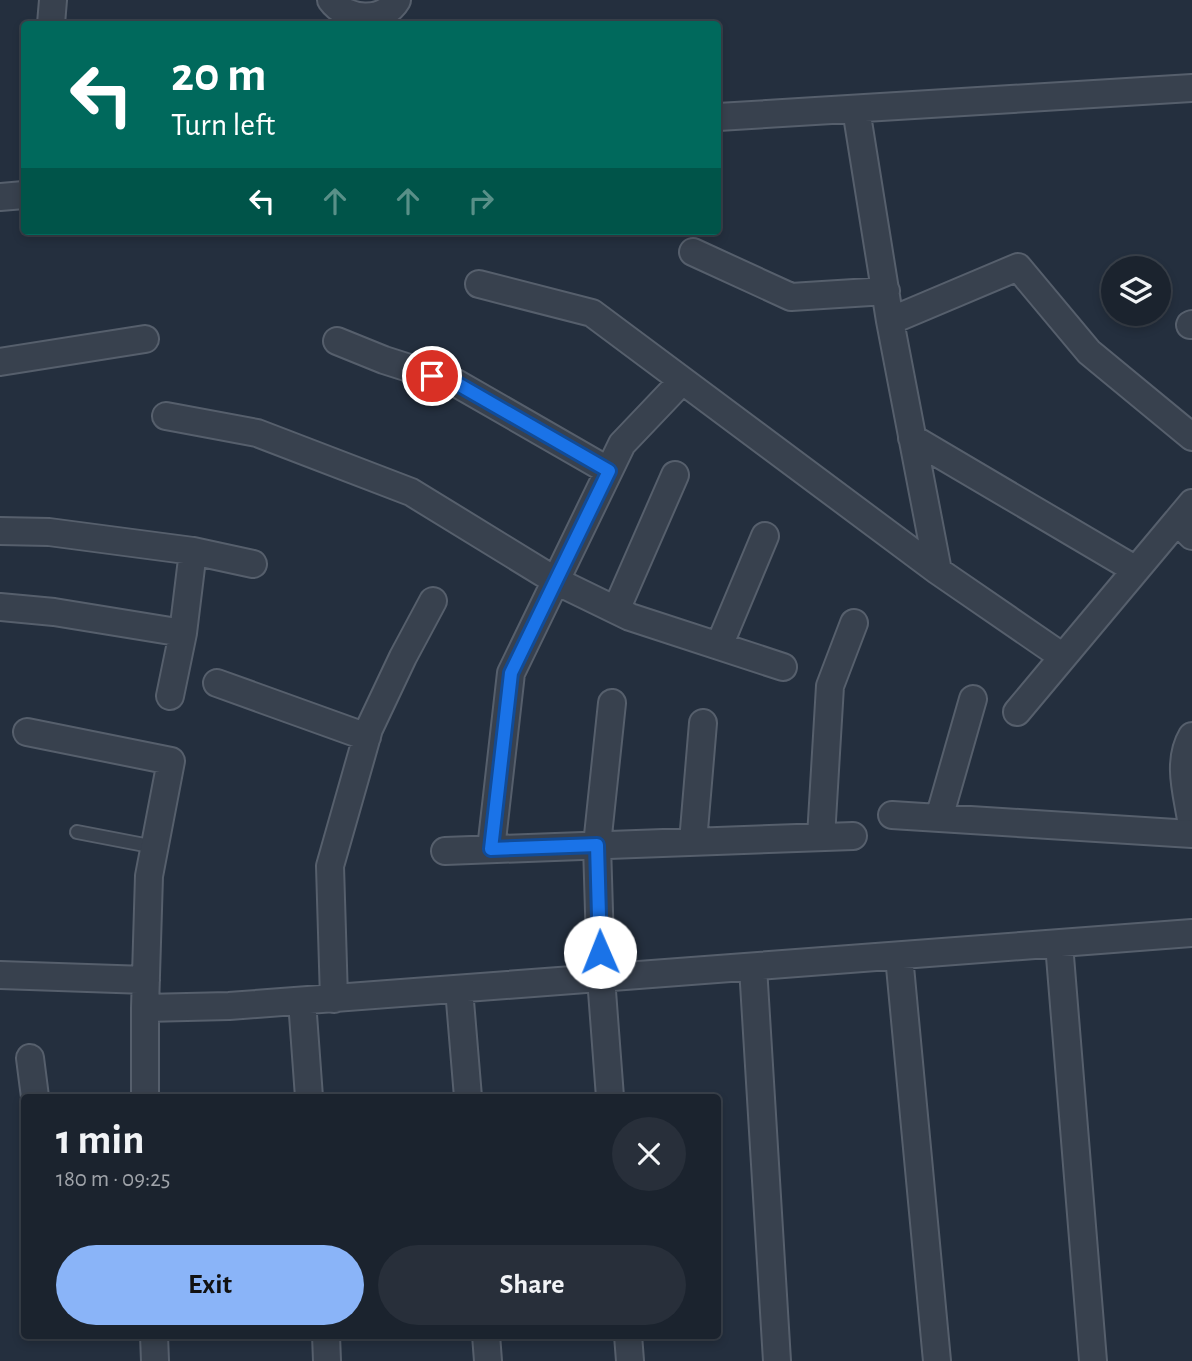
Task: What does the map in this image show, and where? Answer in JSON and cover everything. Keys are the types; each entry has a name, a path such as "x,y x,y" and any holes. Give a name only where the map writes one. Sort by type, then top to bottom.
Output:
{"street":[{"path":"51,21 53,0"},
{"path":"331,0 348,14 363,17 392,8 397,0"},
{"path":"721,117 1192,88"},
{"path":"856,109 890,321 937,570"},
{"path":"0,197 21,195"},
{"path":"692,252 790,297 886,291"},
{"path":"890,321 1018,268 1089,352 1192,437"},
{"path":"479,284 593,313 937,570 1063,657"},
{"path":"0,362 145,339"},
{"path":"337,341 384,360 456,383 609,471"},
{"path":"491,849 511,673 622,444 682,380"},
{"path":"166,416 257,433 411,492 556,581 630,617 783,667"},
{"path":"912,438 1136,570"},
{"path":"616,610 675,475"},
{"path":"1017,712 1136,570 1187,520"},
{"path":"0,531 49,532 193,551 253,564"},
{"path":"719,646 765,536"},
{"path":"170,696 183,633 193,551"},
{"path":"334,999 330,866 367,737 403,657 433,601"},
{"path":"0,607 54,612 183,633"},
{"path":"821,837 830,685 854,623"},
{"path":"217,683 367,737"},
{"path":"939,818 973,699"},
{"path":"610,1094 601,978 597,845 612,703"},
{"path":"693,842 703,723"},
{"path":"27,732 171,761 149,876 145,1094"},
{"path":"1192,736 1185,748 1183,765 1192,826"},
{"path":"892,815 1192,834"},
{"path":"445,851 853,836"},
{"path":"145,1009 334,999 1192,933"},
{"path":"1059,944 1093,1361"},
{"path":"899,956 937,1361"},
{"path":"753,967 777,1361"},
{"path":"0,975 146,981"},
{"path":"459,989 468,1094"},
{"path":"302,1001 309,1094"},
{"path":"30,1058 35,1094"},
{"path":"153,1339 155,1361"},
{"path":"326,1339 327,1361"},
{"path":"486,1339 488,1361"},
{"path":"628,1339 629,1361"}],"lane":[{"path":"78,832 155,847"}],"route":[{"path":"432,376 456,383 609,471 511,673 491,849 597,845 600,952"}]}
